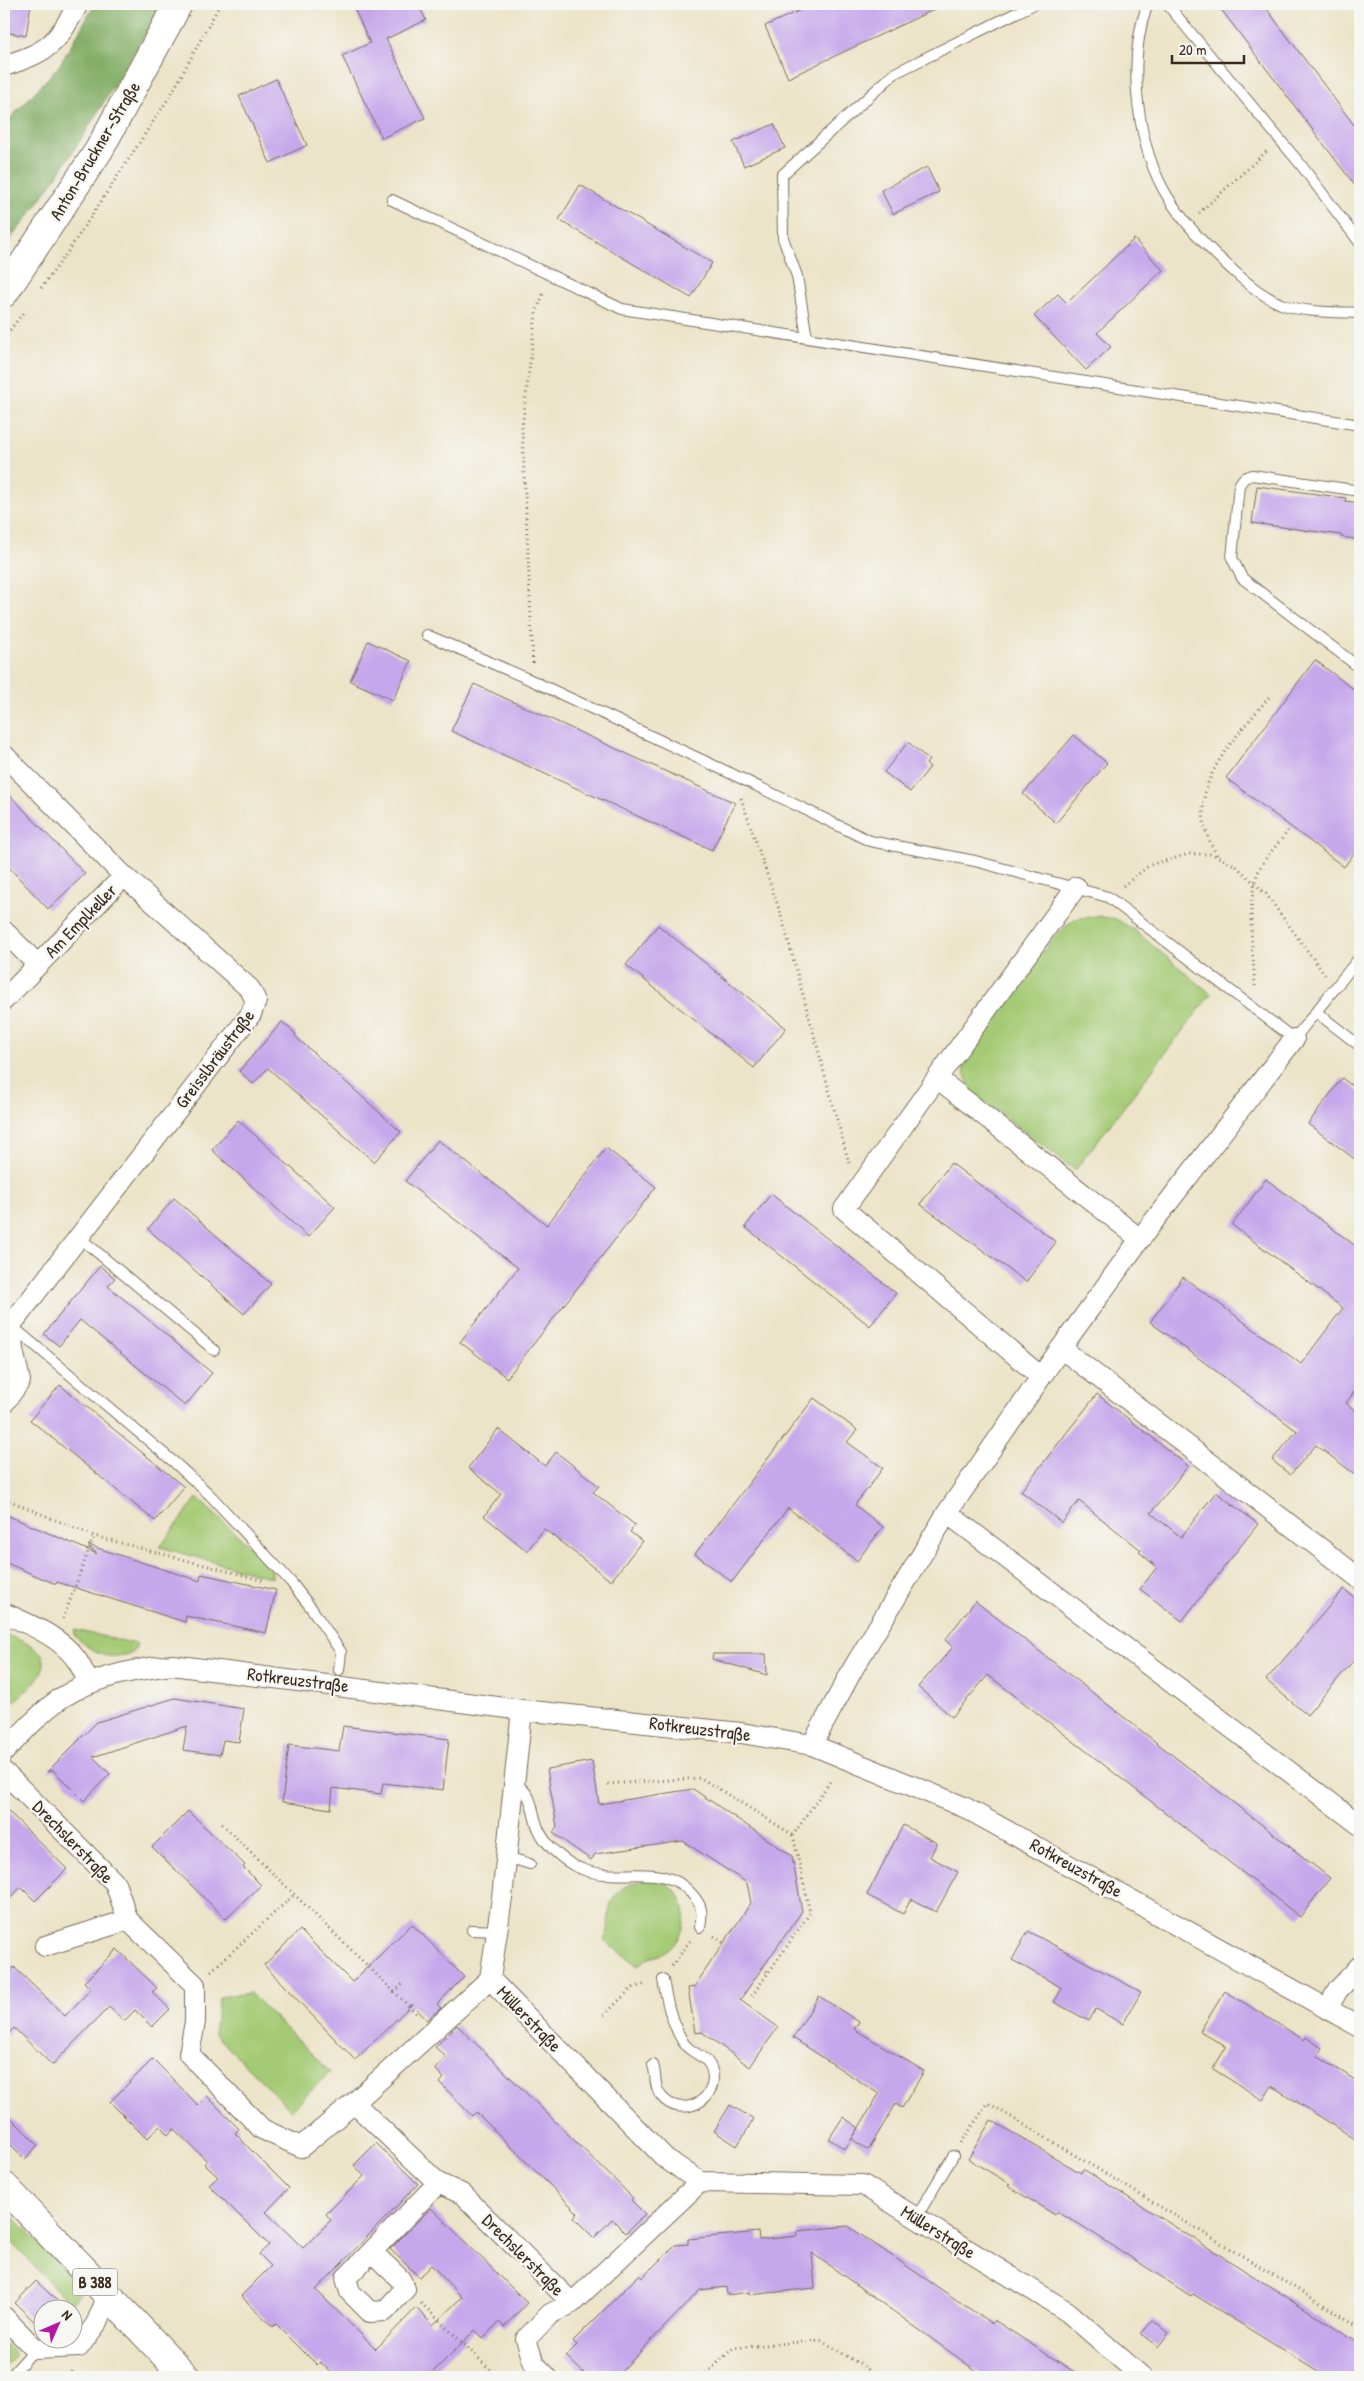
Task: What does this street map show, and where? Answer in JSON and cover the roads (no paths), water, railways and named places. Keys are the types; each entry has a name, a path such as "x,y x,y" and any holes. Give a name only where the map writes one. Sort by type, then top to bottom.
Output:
{"main road":[{"name":"Anton-Bruckner-Straße","path":"4,293 99,150 178,4"},
{"name":"B 388","path":"4,2186 186,2377"}],"street":[{"path":"4,66 32,57 48,48 64,30 78,4"},
{"name":"Greisslbräustraße","path":"4,755 124,876 250,989 255,996 255,1005 246,1021 8,1330"},
{"name":"Am Emplkeller","path":"4,1000 124,876"},
{"path":"1041,1377 844,1209 1076,887"},
{"name":"Am Emplkeller","path":"4,931 38,965"},
{"path":"812,1745 854,1667 947,1513 1061,1348 1140,1239 1294,1039"},
{"path":"937,1078 1140,1239"},
{"path":"4,1403 20,1381 8,1330"},
{"path":"1061,1348 1360,1579"},
{"path":"947,1513 1360,1825"},
{"path":"4,1613 45,1631 55,1638 76,1659 89,1683"},
{"name":"Rotkreuzstraße","path":"4,1752 49,1707 89,1683 142,1669 172,1665 522,1710 741,1733 812,1745 964,1807 1328,2007 1360,2027"},
{"name":"Müllerstraße","path":"522,1710 507,1857 490,1979 665,2158 700,2182 863,2185 1068,2312 1142,2377"},
{"name":"Drechslerstraße","path":"4,1772 115,1883 128,1920 195,1985 195,2022 188,2054 262,2129 301,2147 354,2103 438,2183 462,2194 572,2303 550,2314 526,2339 534,2364 547,2377"},
{"path":"45,1946 128,1920"},
{"path":"1328,2007 1338,1990 1360,1966"},
{"path":"354,2103 490,1979"},
{"path":"572,2303 700,2182"},
{"path":"372,2252 400,2279 405,2289 384,2311 370,2312 350,2292 346,2278 438,2183"},
{"path":"4,2317 35,2349 79,2347 96,2324 108,2296"}],"lane":[{"path":"807,338 796,276 783,238 782,175 894,74 1034,4"},
{"path":"1148,4 1138,35 1136,82 1143,136 1149,160 1159,184 1187,224 1208,248 1241,278 1281,304 1360,313"},
{"path":"1167,4 1280,139 1360,243"},
{"path":"392,200 622,309 1360,425"},
{"path":"1360,491 1252,475 1244,478 1239,485 1232,558 1242,578 1360,668"},
{"path":"427,635 533,681 870,841 975,861 1108,897 1294,1039 1360,957"},
{"path":"1316,1012 1360,1046"},
{"path":"79,1237 214,1350"},
{"path":"8,1330 210,1495 290,1581 334,1640 341,1652 339,1670"},
{"path":"514,1782 529,1794 538,1830 565,1860 583,1870 604,1874 658,1874 674,1878 699,1902 703,1911 700,1927"},
{"path":"507,1857 530,1864"},
{"path":"472,1930 498,1931"},
{"path":"653,2065 658,2093 663,2099 676,2106 691,2106 698,2103 704,2099 712,2086 712,2070 709,2064 684,2044 672,2021 663,1980"},
{"path":"916,2218 953,2156"},
{"path":"10,2377 35,2349"}]}
